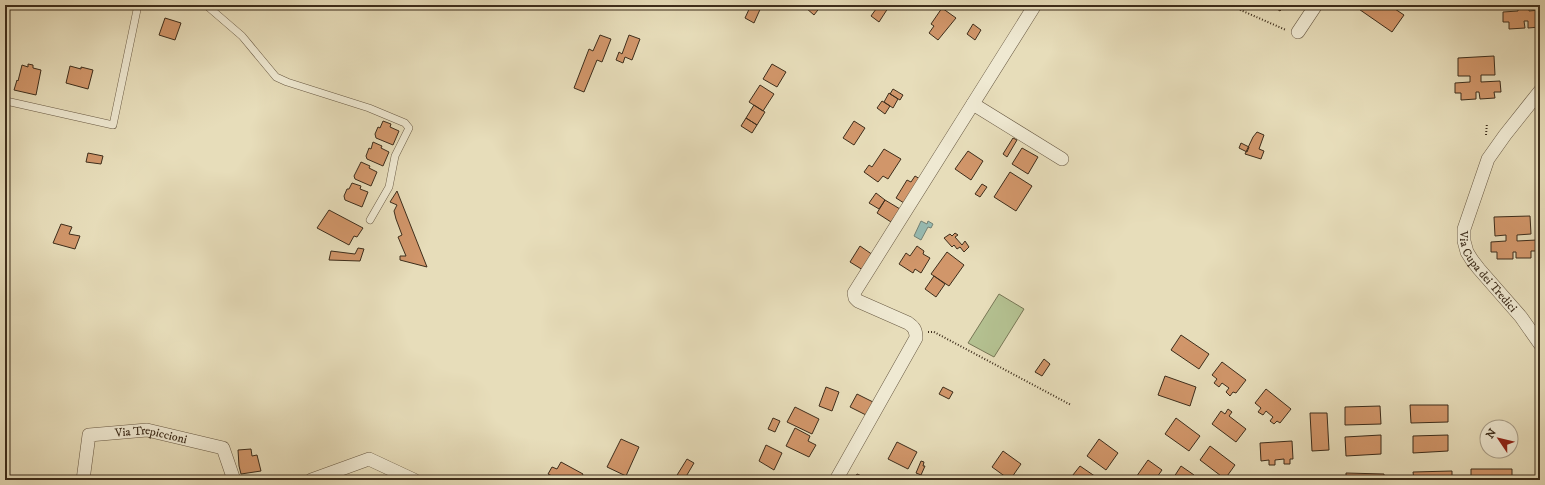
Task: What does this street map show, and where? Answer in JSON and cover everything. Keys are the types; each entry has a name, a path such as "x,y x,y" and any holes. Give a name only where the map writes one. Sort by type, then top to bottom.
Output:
{"street":[{"path":"836,480 916,338 916,332 913,326 908,322 858,301 855,298 854,293 1035,5"},
{"path":"1298,32 1316,5"},
{"name":"Via Cupa dei Tredici","path":"1540,91 1488,159 1464,229 1464,241 1467,252 1479,269 1520,317 1540,344"},
{"path":"973,104 1062,159"},
{"name":"Via Trepiccioni","path":"83,480 89,435 147,430 223,448 234,480"},
{"path":"311,480 368,459 414,480"}],"lane":[{"path":"6,101 113,125 138,5"},
{"path":"206,5 242,36 276,77 287,82 369,108 406,123 409,128 395,156 389,187 370,220"}],"path":[{"path":"1228,5 1296,34 1298,32"},
{"path":"1486,135 1487,123"},
{"path":"916,332 934,332 1071,405"}],"green space":[{"path":"999,294 1024,309 994,357 968,343"}],"water":[{"path":"921,221 927,224 928,221 933,224 931,228 928,227 921,240 914,236"}],"building":[{"path":"751,5 762,5 754,23 745,18"},
{"path":"808,5 821,6 814,15 806,8"},
{"path":"879,5 890,5 879,22 871,16"},
{"path":"1271,5 1285,5 1280,11"},
{"path":"1353,5 1389,5 1404,15 1392,32"},
{"path":"1518,5 1529,5 1529,11 1540,10 1540,27 1528,28 1528,21 1524,21 1525,28 1509,29 1509,22 1503,22 1503,12 1518,11"},
{"path":"942,8 956,18 938,40 929,33 934,26 931,24"},
{"path":"165,18 181,23 175,40 159,35"},
{"path":"973,24 981,30 975,40 967,34"},
{"path":"600,35 611,39 602,62 597,60 584,92 574,88 589,49 593,51"},
{"path":"629,35 640,39 632,60 625,57 623,63 616,60 619,52 622,54"},
{"path":"1494,56 1495,75 1481,75 1481,82 1500,81 1501,92 1494,92 1495,98 1480,99 1479,92 1476,92 1476,99 1461,100 1461,93 1455,93 1455,83 1470,82 1470,76 1458,76 1458,58"},
{"path":"28,64 33,65 33,68 41,70 36,95 14,90 22,65 28,67"},
{"path":"772,64 786,72 777,87 763,79"},
{"path":"70,66 93,70 88,89 66,83"},
{"path":"760,85 774,94 763,111 749,102"},
{"path":"893,89 903,95 900,100 890,94"},
{"path":"889,93 898,99 893,108 884,102"},
{"path":"882,101 890,106 885,114 877,108"},
{"path":"754,105 765,112 757,125 746,118"},
{"path":"746,118 757,125 752,133 741,126"},
{"path":"383,121 391,124 390,127 399,131 393,145 376,138 375,134"},
{"path":"854,121 865,128 854,145 843,138"},
{"path":"1257,132 1264,135 1259,149 1264,151 1261,159 1245,154"},
{"path":"1013,138 1017,140 1007,157 1003,154"},
{"path":"373,142 382,146 381,148 389,152 383,166 367,159 366,156 369,148 371,149"},
{"path":"1241,143 1249,147 1247,152 1239,148"},
{"path":"1022,148 1038,157 1028,174 1012,164"},
{"path":"884,149 901,159 888,179 883,176 878,182 864,172 869,165 872,167"},
{"path":"968,151 983,161 971,180 955,169"},
{"path":"88,153 103,156 101,164 86,162"},
{"path":"361,162 370,166 369,168 377,172 371,186 355,179 354,176"},
{"path":"1010,172 1032,186 1016,211 994,197"},
{"path":"915,176 920,179 904,203 896,198 907,180 911,182"},
{"path":"352,183 361,186 360,189 368,192 362,207 345,200 344,196"},
{"path":"982,184 987,187 980,197 975,194"},
{"path":"397,191 427,267 400,260 400,256 406,256 398,237 402,235 394,211 397,205 390,202"},
{"path":"876,193 885,200 879,209 869,203"},
{"path":"885,200 900,209 891,222 877,213"},
{"path":"329,210 363,228 357,237 354,236 349,245 317,228"},
{"path":"1530,216 1531,234 1517,235 1517,241 1537,240 1537,251 1531,251 1531,258 1516,258 1516,252 1513,252 1513,259 1497,259 1497,252 1491,252 1491,242 1506,241 1506,235 1495,236 1494,217"},
{"path":"61,224 72,227 69,234 80,236 75,249 53,243"},
{"path":"955,233 958,235 955,237 962,245 965,241 969,247 964,252 960,247 957,249 954,245 952,247 944,238 950,234 952,236"},
{"path":"860,246 873,255 863,270 850,262"},
{"path":"917,246 924,251 923,254 930,258 921,273 915,269 913,273 899,264 906,253 910,256"},
{"path":"358,248 364,249 360,261 329,260 331,251 355,254"},
{"path":"947,252 964,265 949,286 931,274"},
{"path":"934,276 945,284 936,297 925,289"},
{"path":"1181,335 1209,354 1199,369 1171,350"},
{"path":"1044,359 1050,364 1042,376 1035,372"},
{"path":"1222,362 1246,380 1236,393 1233,392 1230,396 1226,392 1229,388 1222,383 1219,387 1214,383 1217,379 1212,375"},
{"path":"1165,376 1196,387 1190,406 1158,395"},
{"path":"826,387 839,392 832,411 819,406"},
{"path":"943,387 953,392 949,399 939,394"},
{"path":"1266,389 1291,409 1280,423 1277,421 1274,424 1270,421 1273,417 1266,411 1263,415 1258,412 1261,408 1255,403"},
{"path":"857,394 873,402 866,415 850,407"},
{"path":"1410,405 1448,405 1448,422 1411,423"},
{"path":"1380,406 1381,424 1345,425 1345,407"},
{"path":"795,407 819,419 812,434 787,422"},
{"path":"1228,409 1232,412 1229,416 1246,429 1236,442 1212,424 1221,411 1225,414"},
{"path":"1310,413 1327,413 1329,450 1312,451"},
{"path":"773,418 780,421 775,432 768,429"},
{"path":"1176,418 1200,436 1189,451 1165,434"},
{"path":"795,428 810,436 808,441 816,445 809,457 786,446"},
{"path":"1381,435 1381,454 1346,456 1345,437"},
{"path":"1448,435 1448,451 1413,453 1413,436"},
{"path":"621,439 639,447 626,476 607,467"},
{"path":"1099,439 1118,453 1106,470 1087,456"},
{"path":"1292,441 1293,459 1290,459 1290,464 1284,464 1284,459 1275,460 1275,465 1269,465 1269,460 1261,461 1260,443"},
{"path":"897,442 917,452 908,469 888,459"},
{"path":"766,445 782,453 774,470 759,461"},
{"path":"1210,446 1235,465 1225,479 1200,460"},
{"path":"251,449 252,456 257,455 261,471 241,474 238,450"},
{"path":"1003,451 1021,464 1010,480 992,467"},
{"path":"687,459 694,463 684,480 674,480"},
{"path":"1148,460 1162,470 1155,480 1134,480"},
{"path":"921,461 924,462 923,466 925,466 921,475 916,473"},
{"path":"561,462 583,474 580,480 560,480 548,474 552,467 557,469"},
{"path":"1080,466 1099,479 1069,480"},
{"path":"1181,466 1194,475 1191,480 1172,480"},
{"path":"1471,469 1512,469 1512,480 1471,480"},
{"path":"1452,471 1452,480 1414,480 1413,472"},
{"path":"1346,473 1384,474 1384,480 1346,480"},
{"path":"857,474 871,480 853,480"}]}
